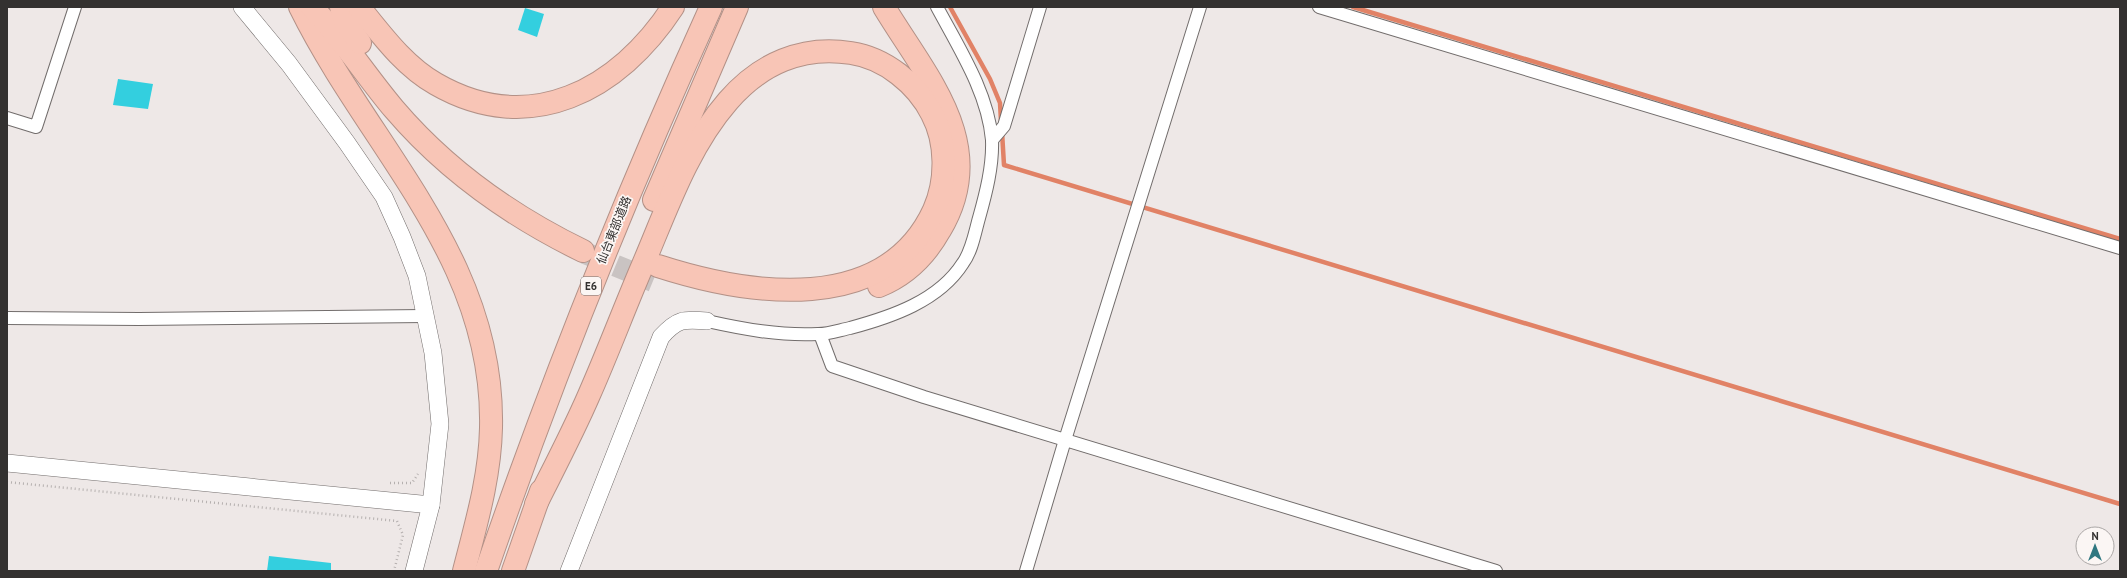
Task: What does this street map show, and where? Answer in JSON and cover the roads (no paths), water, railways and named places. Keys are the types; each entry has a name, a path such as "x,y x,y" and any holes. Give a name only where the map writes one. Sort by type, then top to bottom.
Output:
{"highway":[{"path":"288,7 314,36"},
{"path":"300,7 330,64 396,164 441,238 456,266 478,324 490,394 491,429 483,496 464,571"},
{"path":"312,7 344,15 366,52 407,103 468,161 501,187 585,245"},
{"path":"322,7 344,15 396,51 435,84 458,95 482,102 506,106 531,106 554,102 580,94 602,82 639,51 673,7"},
{"name":"仙台東部道路","path":"486,571 553,385 616,223 667,102 711,7"},
{"name":"E6","path":"513,571 536,504 641,232 738,7"},
{"path":"536,504 589,396 678,183 714,121 727,102 761,71 782,60 818,51 836,51 856,54 880,63 900,75 918,93 933,114 941,138 943,179 938,201 928,221 914,242 897,258 878,271 854,281 828,288 770,290 655,274 692,292 742,301 766,304 820,303 849,298 887,283 906,271 922,257 947,219 955,198 958,176 955,136 950,118 940,96 884,7"}],"street":[{"path":"7,118 36,127 75,7"},
{"path":"242,7 289,64 384,197 417,276 433,353 439,416 438,457 431,505 414,571"},
{"path":"937,7 966,61 998,134"},
{"path":"569,571 661,337 672,325 682,320 707,321 772,333 820,334 872,322 905,311 933,293 964,263 983,203 998,134 1040,7"},
{"path":"1026,571 1065,440 1200,7"},
{"path":"1318,7 2120,248"},
{"path":"7,318 138,319 425,316"},
{"path":"820,334 832,366 924,397 1496,571"},
{"path":"7,463 431,505"}],"waterway":[{"path":"950,7 990,79 1000,103 1001,121"},
{"path":"1353,7 2120,239"},
{"path":"1002,132 1004,165 2120,504"}],"tunnel":[{"path":"585,253 653,281"}]}
